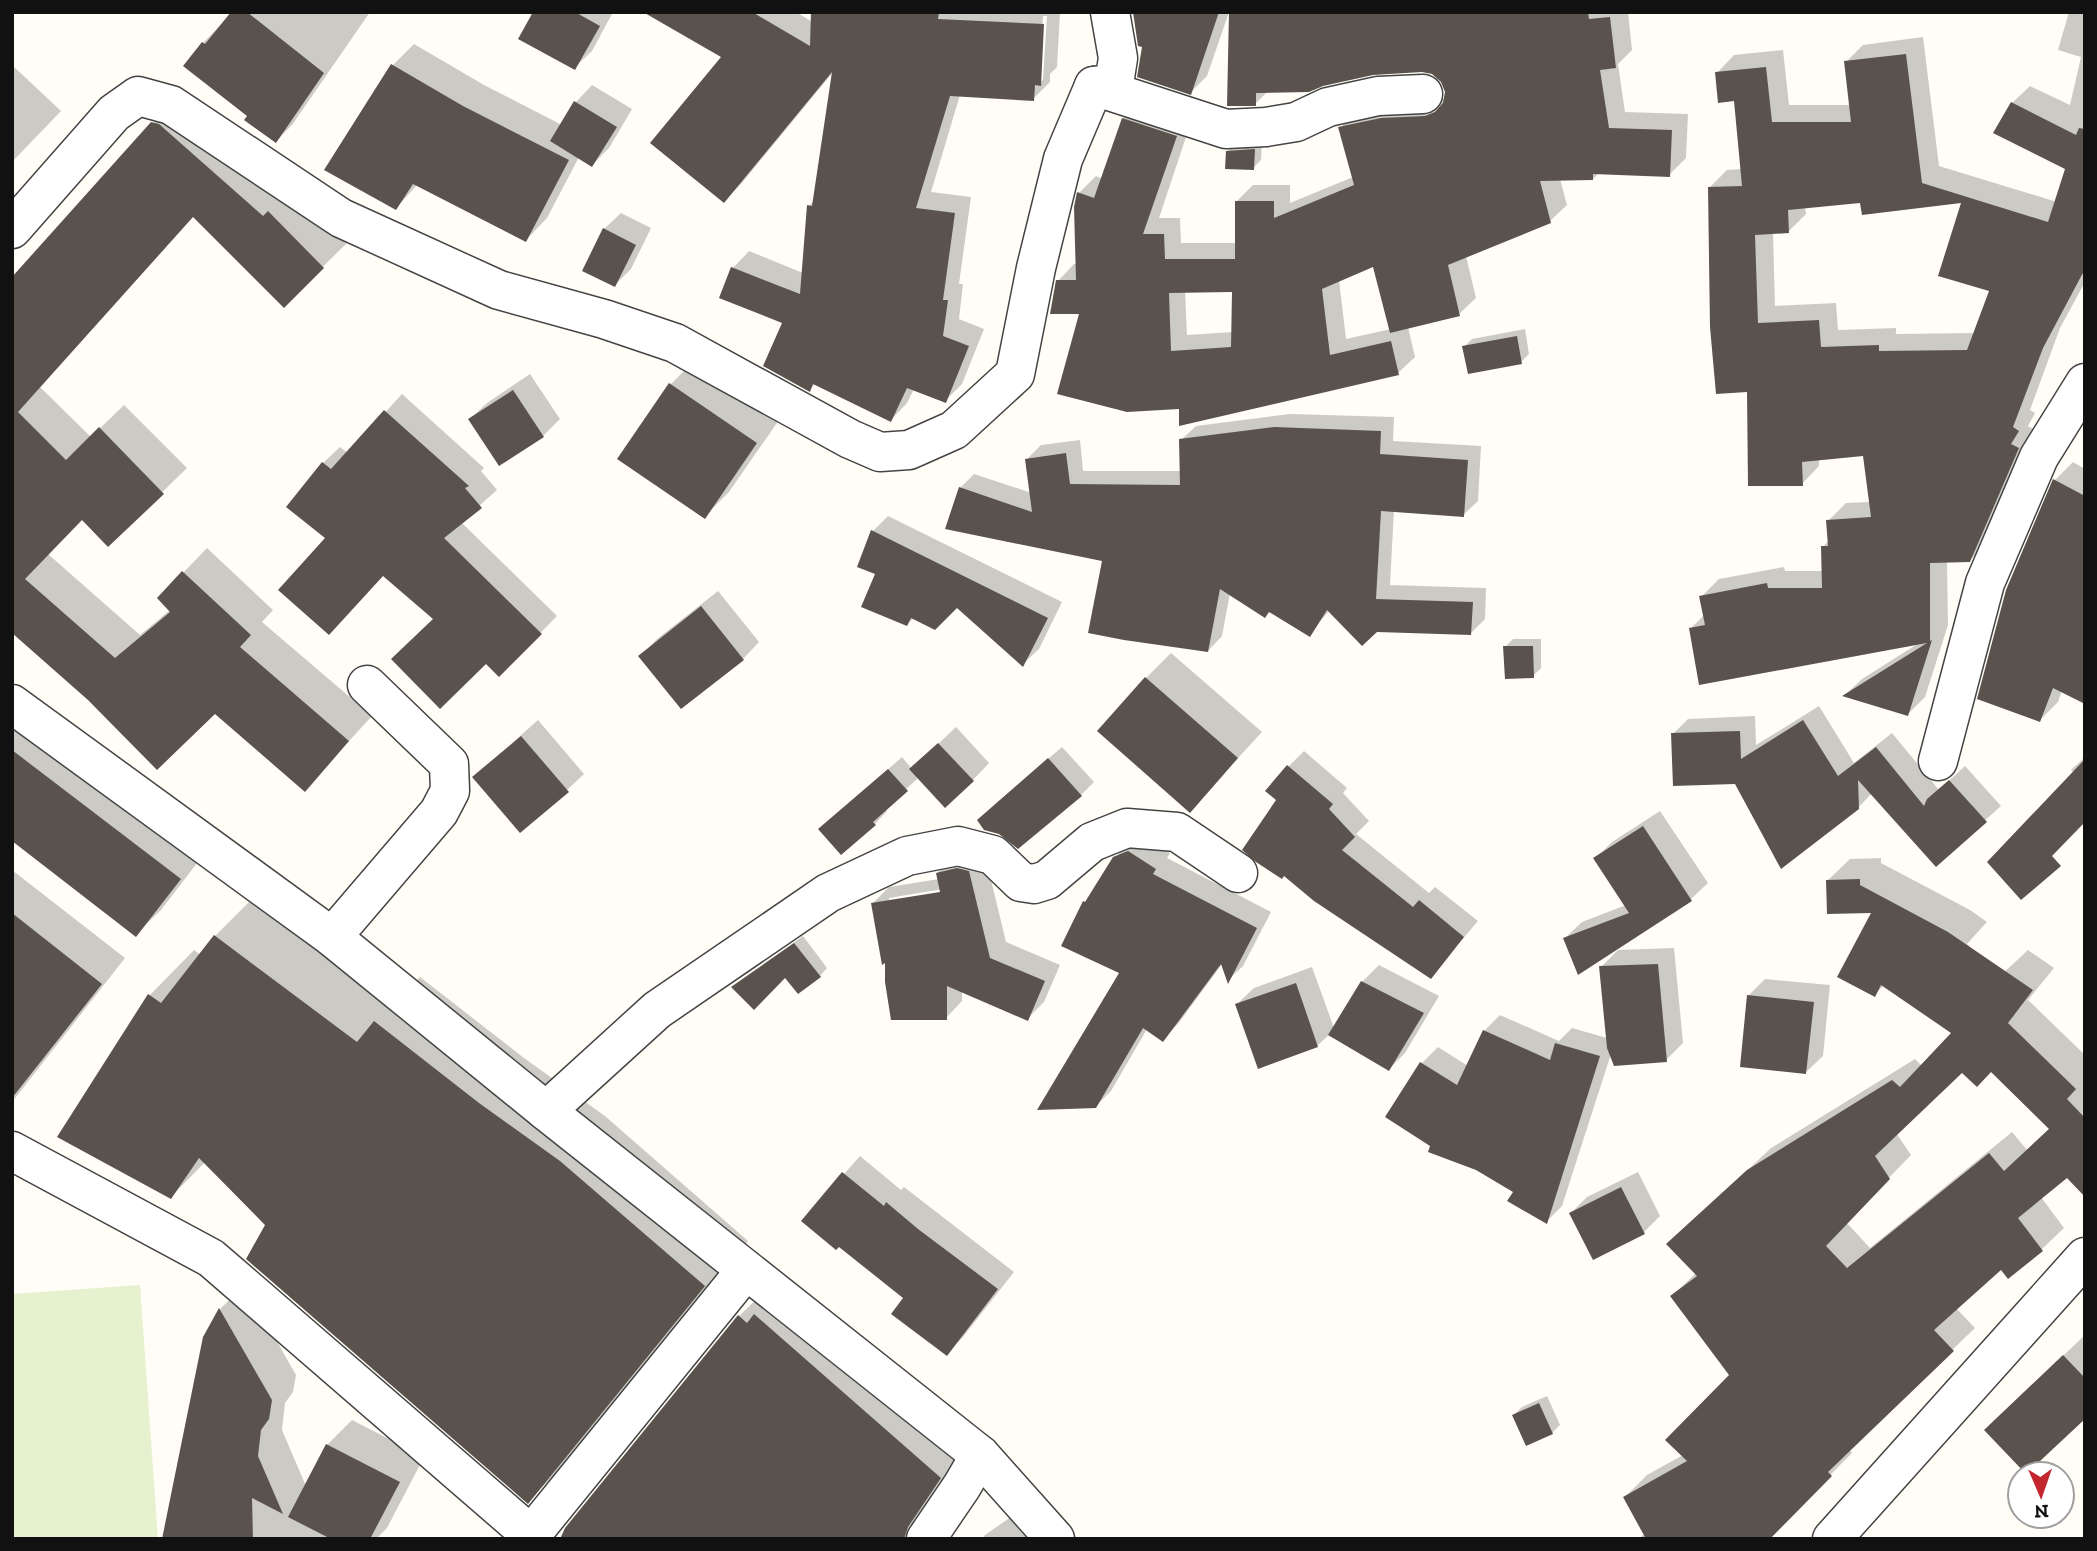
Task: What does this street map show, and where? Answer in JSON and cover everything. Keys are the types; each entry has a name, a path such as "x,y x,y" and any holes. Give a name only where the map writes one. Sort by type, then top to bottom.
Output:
{"street":[{"path":"1094,86 1114,84 1118,58 1110,12"},
{"path":"1094,86 1226,129 1296,122 1328,107 1365,99 1423,93"},
{"path":"12,229 114,113 138,96 171,105 341,218 499,290 604,319 675,343 850,439 880,452 909,450 954,430 1015,374 1036,268 1063,159 1094,86"},
{"path":"1938,761 1985,583 2039,457 2085,383"},
{"path":"332,937 439,812 450,791 449,764 367,685"},
{"path":"12,704 332,937 545,1111 980,1455 1055,1539"},
{"path":"545,1111 657,1010 828,893 907,856 958,846 993,855 1021,881 1034,884 1047,880 1092,842 1127,828 1177,832 1238,873"},
{"path":"12,1151 211,1258 531,1535 746,1270"},
{"path":"1832,1539 2085,1257"},
{"path":"926,1539 980,1455"}],"green space":[{"path":"140,1285 158,1539 12,1539 12,1294"}],"building":[{"path":"231,12 247,12 324,73 276,143 244,120 247,116 183,66"},
{"path":"533,12 575,12 600,26 575,70 518,39"},
{"path":"643,12 752,12 810,46 811,12 939,12 938,19 1044,24 1041,86 1035,85 1034,101 950,96 916,208 955,213 943,300 948,300 943,336 969,346 946,403 907,388 891,422 813,384 810,392 763,366 782,323 719,298 731,267 800,294 807,205 812,206 832,72 724,203 650,143 721,57"},
{"path":"1133,12 1219,12 1191,95 1137,77 1142,47 1138,46"},
{"path":"1229,12 1588,12 1589,19 1610,17 1616,68 1600,70 1609,128 1672,130 1670,177 1593,174 1593,180 1540,181 1551,223 1448,265 1460,316 1390,333 1373,267 1322,289 1330,355 1391,341 1399,375 1179,426 1179,409 1127,412 1057,394 1079,314 1050,314 1056,280 1076,280 1074,207 1077,192 1094,198 1122,118 1177,136 1143,234 1164,234 1165,259 1235,259 1235,201 1274,201 1274,218 1354,185 1338,127 1381,118 1425,116 1435,112 1443,103 1445,92 1441,82 1432,74 1422,72 1373,75 1323,86 1309,92 1256,93 1256,106 1227,106","holes":["1232,292 1231,347 1171,351 1169,293"]},
{"path":"1906,54 1922,183 2048,222 2065,169 1993,133 2011,102 2076,135 2079,128 2085,129 2085,269 2043,348 2013,427 2019,431 2011,444 2019,448 1970,562 1930,563 1930,641 1932,640 1908,716 1842,696 1927,643 1699,685 1689,628 1705,625 1699,596 1767,583 1768,588 1822,588 1821,546 1828,546 1826,520 1871,517 1863,456 1802,462 1803,486 1748,486 1747,392 1716,394 1710,327 1708,187 1742,186 1734,101 1718,103 1715,72 1766,67 1772,122 1851,122 1844,61","holes":["1860,203 1862,215 1961,203 1938,276 1989,291 1967,350 1879,351 1879,345 1821,347 1819,320 1758,323 1755,235 1789,233 1788,210"]},
{"path":"391,64 463,106 569,160 526,242 413,184 396,210 324,170"},
{"path":"574,101 617,127 592,167 550,141"},
{"path":"151,122 159,124 263,216 268,211 324,268 284,308 193,217 18,412 66,460 99,427 164,494 108,547 82,520 25,579 115,658 170,612 157,598 182,571 251,635 240,647 349,741 305,792 215,714 157,770 88,700 12,633 12,277"},
{"path":"1255,149 1254,170 1225,169 1226,151"},
{"path":"603,228 636,245 615,287 582,271"},
{"path":"1517,336 1522,364 1468,374 1462,346"},
{"path":"669,383 757,443 705,519 617,459"},
{"path":"513,390 544,437 499,466 468,419"},
{"path":"384,410 469,486 465,488 482,508 444,538 542,634 499,677 486,664 440,709 391,659 433,619 383,576 329,635 278,590 325,538 286,507 322,462 331,469"},
{"path":"1274,427 1381,431 1380,454 1468,460 1464,517 1381,511 1376,599 1473,602 1471,635 1377,632 1362,646 1327,610 1310,637 1269,612 1265,618 1220,589 1208,652 1088,633 1102,561 945,529 959,487 1032,512 1025,459 1066,453 1070,484 1180,485 1179,439"},
{"path":"2053,479 2085,496 2085,704 2053,688 2040,722 1977,699 2006,590"},
{"path":"871,530 1048,618 1023,667 957,608 935,630 911,618 907,626 861,607 875,574 857,567"},
{"path":"701,606 744,660 681,709 638,656"},
{"path":"1503,646 1533,646 1534,678 1505,679"},
{"path":"1145,677 1238,758 1190,813 1097,731"},
{"path":"1803,720 1838,776 1876,747 1924,806 1927,799 1949,780 1987,822 1936,867 1858,780 1859,809 1781,869 1735,784 1673,786 1671,733 1740,731 1741,759"},
{"path":"521,736 569,792 520,833 472,777"},
{"path":"938,743 974,781 945,808 909,769"},
{"path":"12,750 181,879 136,937 12,841"},
{"path":"1048,758 1082,796 1018,849 999,834 984,830 977,820"},
{"path":"2085,759 2085,822 2052,856 2061,866 2021,900 1987,862"},
{"path":"1287,765 1333,804 1329,809 1355,837 1342,850 1413,907 1419,900 1464,937 1431,979 1314,901 1284,876 1282,879 1242,850 1276,800 1265,791"},
{"path":"888,769 908,791 873,822 876,825 841,855 818,829"},
{"path":"1643,826 1692,901 1578,975 1563,938 1629,913 1593,858"},
{"path":"1128,851 1156,869 1153,874 1257,928 1228,984 1221,964 1163,1042 1143,1028 1096,1108 1037,1110 1119,973 1061,946 1083,901 1085,902 1113,857"},
{"path":"957,868 969,871 990,958 1045,981 1028,1021 947,986 947,1020 891,1020 885,963 882,965 871,903 940,892 936,873"},
{"path":"1860,879 1860,885 1948,932 2033,990 2008,1023 2076,1089 2067,1099 2085,1118 2085,1197 2067,1178 2018,1218 2043,1251 2008,1279 2001,1270 1934,1330 1954,1351 1828,1472 1832,1476 1770,1539 1646,1539 1623,1497 1687,1461 1665,1440 1729,1375 1670,1296 1697,1276 1666,1244 1747,1170 1892,1080 1900,1087 1951,1033 1881,985 1875,997 1837,977 1871,913 1827,914 1826,880","holes":["1991,1072 2049,1129 2004,1171 1989,1153 1847,1268 1826,1246 1890,1179 1875,1156 1962,1073 1977,1087"]},
{"path":"12,913 102,984 12,1098"},
{"path":"214,935 357,1042 374,1021 479,1103 560,1161 705,1286 528,1504 246,1259 265,1225 199,1158 171,1199 57,1137 148,994 161,1003"},
{"path":"794,943 821,977 798,994 785,978 754,1010 731,987"},
{"path":"1658,964 1667,1062 1614,1066 1607,1048 1599,966"},
{"path":"1361,981 1424,1013 1389,1071 1328,1035"},
{"path":"1296,983 1318,1047 1258,1069 1235,1004"},
{"path":"1747,995 1814,1002 1806,1074 1740,1067"},
{"path":"1483,1030 1550,1060 1555,1043 1600,1056 1547,1224 1507,1201 1513,1192 1476,1170 1428,1152 1430,1146 1385,1117 1420,1062 1457,1085"},
{"path":"842,1172 884,1206 886,1202 998,1289 947,1356 891,1314 903,1298 839,1247 836,1250 801,1221"},
{"path":"1621,1187 1645,1234 1593,1260 1569,1213"},
{"path":"219,1308 272,1400 269,1419 261,1430 258,1456 283,1514 252,1498 253,1539 162,1539 203,1337"},
{"path":"754,1314 941,1478 908,1527 904,1539 560,1539 565,1528 738,1315 747,1323"},
{"path":"2063,1355 2085,1378 2085,1419 2041,1460 2013,1460 1984,1430"},
{"path":"1539,1403 1553,1434 1526,1446 1512,1415"},
{"path":"326,1444 400,1482 370,1539 331,1539 288,1517"}]}
